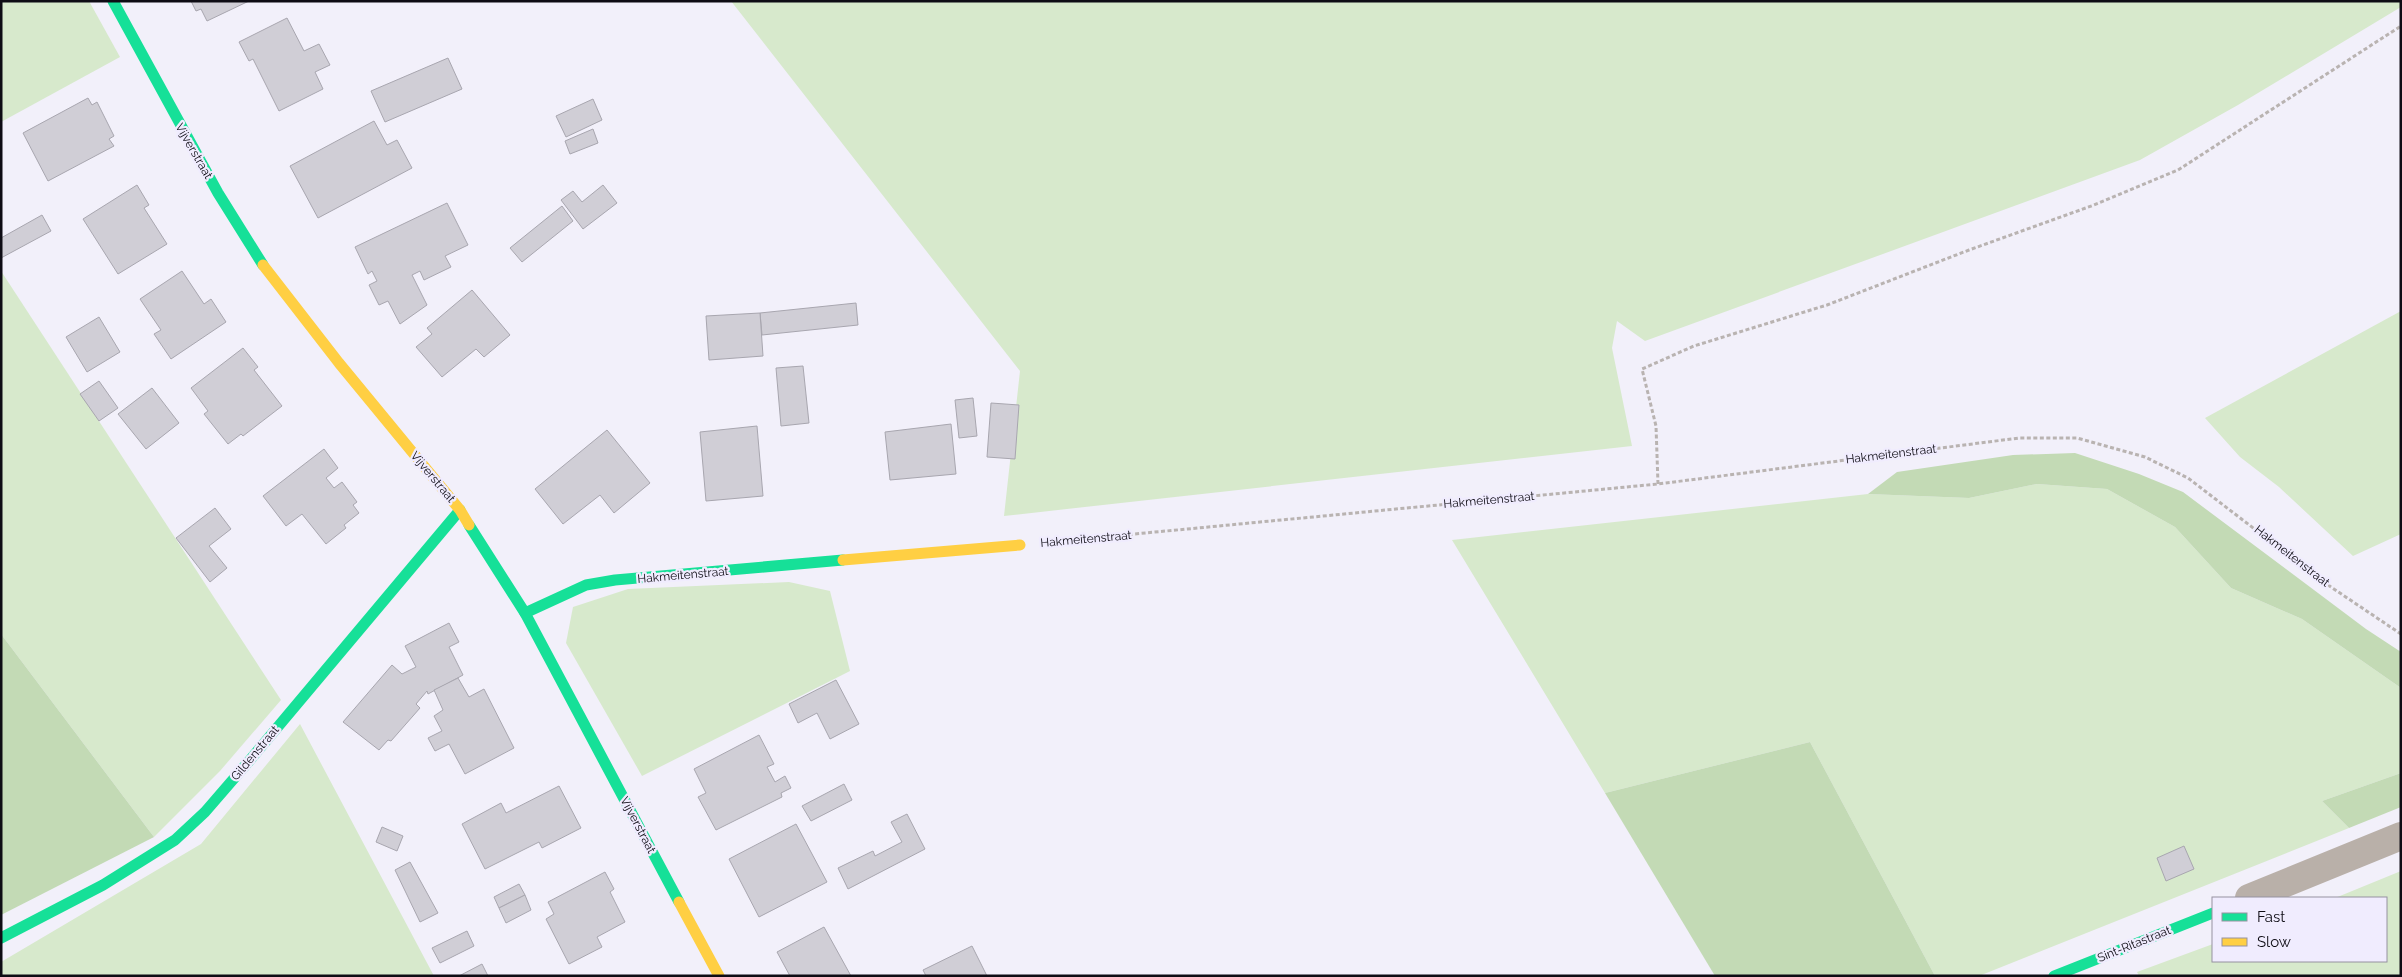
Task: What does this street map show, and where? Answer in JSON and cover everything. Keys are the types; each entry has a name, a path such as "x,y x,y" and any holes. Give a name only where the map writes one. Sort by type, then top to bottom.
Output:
{"street":[{"name":"Vijverstraat","path":"113,1 170,110 262,264 339,363 460,510 525,613 719,976"},
{"name":"Gildenstraat","path":"1,938 104,885 176,840 205,812 250,760 460,510"},
{"name":"Hakmeitenstraat","path":"525,613 586,585 616,580 1020,545"},
{"path":"2251,897 2401,836"},
{"name":"Sint-Ritastraat","path":"2054,976 2212,913"}],"path":[{"path":"1658,484 1656,426 1642,369 1694,346 1827,306 2178,170 2401,26"},
{"name":"Hakmeitenstraat","path":"1020,545 1658,484 2019,438 2077,438 2146,457 2188,478 2325,583 2401,634"}],"green space":[{"path":"1,1 89,1 120,57 1,122"},
{"path":"731,1 2401,1 2401,7 2238,105 2140,160 1645,341 1617,321 1612,348 1632,446 1004,516 1020,371"},
{"path":"1,271 281,700 220,771 154,837 1,634"},
{"path":"2401,311 2401,534 2353,556 2279,487 2240,457 2205,418"},
{"path":"2075,453 2139,474 2183,492 2366,629 2401,652 2401,688 2302,619 2231,588 2175,527 2107,489 2037,484 1969,498 1868,494 1897,472 2013,455"},
{"path":"2037,484 2107,489 2175,527 2231,588 2302,619 2401,688 2401,773 2322,801 2349,828 1979,976 1935,976 1810,742 1605,793 1452,540 1868,494 1969,498"},
{"path":"789,582 830,591 850,671 642,776 566,643 573,607 628,589"},
{"path":"1,634 154,837 1,915"},
{"path":"300,724 434,976 1,976 1,962 201,844"},
{"path":"1810,742 1935,976 1715,976 1605,793"},
{"path":"2401,773 2401,807 2349,828 2322,801"},
{"path":"2401,871 2401,976 2139,976 2137,972 2212,944 2212,962 2387,962 2387,897 2337,897"}],"building":[{"path":"191,1 249,1 207,21 201,9 196,11"},
{"path":"287,18 304,51 319,44 330,65 315,72 323,89 279,111 253,59 249,61 239,42"},
{"path":"448,58 462,89 385,122 371,91"},
{"path":"88,98 92,105 97,102 114,136 109,139 114,146 48,181 23,133"},
{"path":"593,99 602,120 566,137 556,116"},
{"path":"374,121 387,145 397,140 412,168 318,218 290,166"},
{"path":"593,129 598,143 570,154 565,141"},
{"path":"137,185 149,205 144,208 167,244 118,274 83,219"},
{"path":"603,185 617,203 583,229 561,200 573,191 582,202"},
{"path":"447,203 468,245 445,256 451,267 424,280 420,271 412,275 427,305 400,324 388,301 379,305 369,285 377,281 372,271 368,274 355,247"},
{"path":"562,206 573,221 522,262 510,248"},
{"path":"42,215 51,231 1,258 1,238"},
{"path":"182,271 204,304 211,299 226,322 171,359 154,334 161,330 140,299"},
{"path":"472,290 510,335 484,357 476,349 442,377 416,347 432,334 427,328"},
{"path":"856,303 858,325 762,335 760,313"},
{"path":"760,313 763,356 709,360 706,316"},
{"path":"99,317 120,352 87,372 66,337"},
{"path":"243,348 258,367 254,370 282,406 243,436 241,434 228,444 204,414 208,411 191,388"},
{"path":"803,366 809,423 781,426 776,368"},
{"path":"99,381 118,408 99,421 80,394"},
{"path":"152,388 179,423 146,449 118,414"},
{"path":"973,398 977,436 959,438 955,400"},
{"path":"991,403 1019,405 1015,459 987,457"},
{"path":"951,424 956,474 890,480 885,432"},
{"path":"757,426 763,496 706,501 700,432"},
{"path":"607,430 650,483 614,513 600,495 563,524 535,489"},
{"path":"324,449 338,468 326,478 334,488 342,482 357,502 353,505 359,513 344,525 346,528 326,544 302,514 286,526 263,496"},
{"path":"215,508 231,529 209,546 227,568 210,582 176,538"},
{"path":"449,623 459,642 449,647 463,675 428,694 427,691 416,704 420,708 391,741 388,740 379,750 343,722 392,665 402,674 416,667 405,646"},
{"path":"458,678 469,697 484,689 514,748 465,774 449,744 435,751 428,738 442,731 434,716 443,710 434,690"},
{"path":"836,680 859,724 830,739 817,713 798,723 789,704"},
{"path":"759,735 774,764 767,767 775,782 785,776 791,788 781,793 782,797 716,830 698,797 706,793 694,769"},
{"path":"844,784 852,800 811,821 802,806"},
{"path":"559,786 581,828 542,848 539,842 485,869 462,824 501,803 506,813"},
{"path":"907,814 925,849 848,889 838,868 873,851 875,856 902,842 891,822"},
{"path":"796,824 827,882 759,917 729,859"},
{"path":"382,827 403,836 397,851 376,842"},
{"path":"2184,846 2194,869 2166,881 2157,858"},
{"path":"410,862 438,913 420,922 395,870"},
{"path":"605,872 614,889 610,892 625,922 597,937 602,947 569,964 546,919 554,914 548,902"},
{"path":"519,884 525,895 499,908 494,897"},
{"path":"525,895 531,910 506,923 499,908"},
{"path":"824,927 851,976 790,976 777,952"},
{"path":"467,931 474,946 440,963 432,948"},
{"path":"972,946 987,976 926,976 923,970"},
{"path":"482,964 488,976 459,976"}],"traffic: fast":[{"path":"113,1 218,193 263,265"},
{"path":"1,938 103,885 175,840 205,812 250,760 460,510"},
{"path":"469,525 525,613 679,902"},
{"path":"525,613 586,585 615,580 843,560"},
{"path":"2054,976 2212,913"}],"traffic: slow":[{"path":"263,265 339,363 460,510 469,525"},
{"path":"843,560 1020,545"},
{"path":"679,902 719,976"}]}
